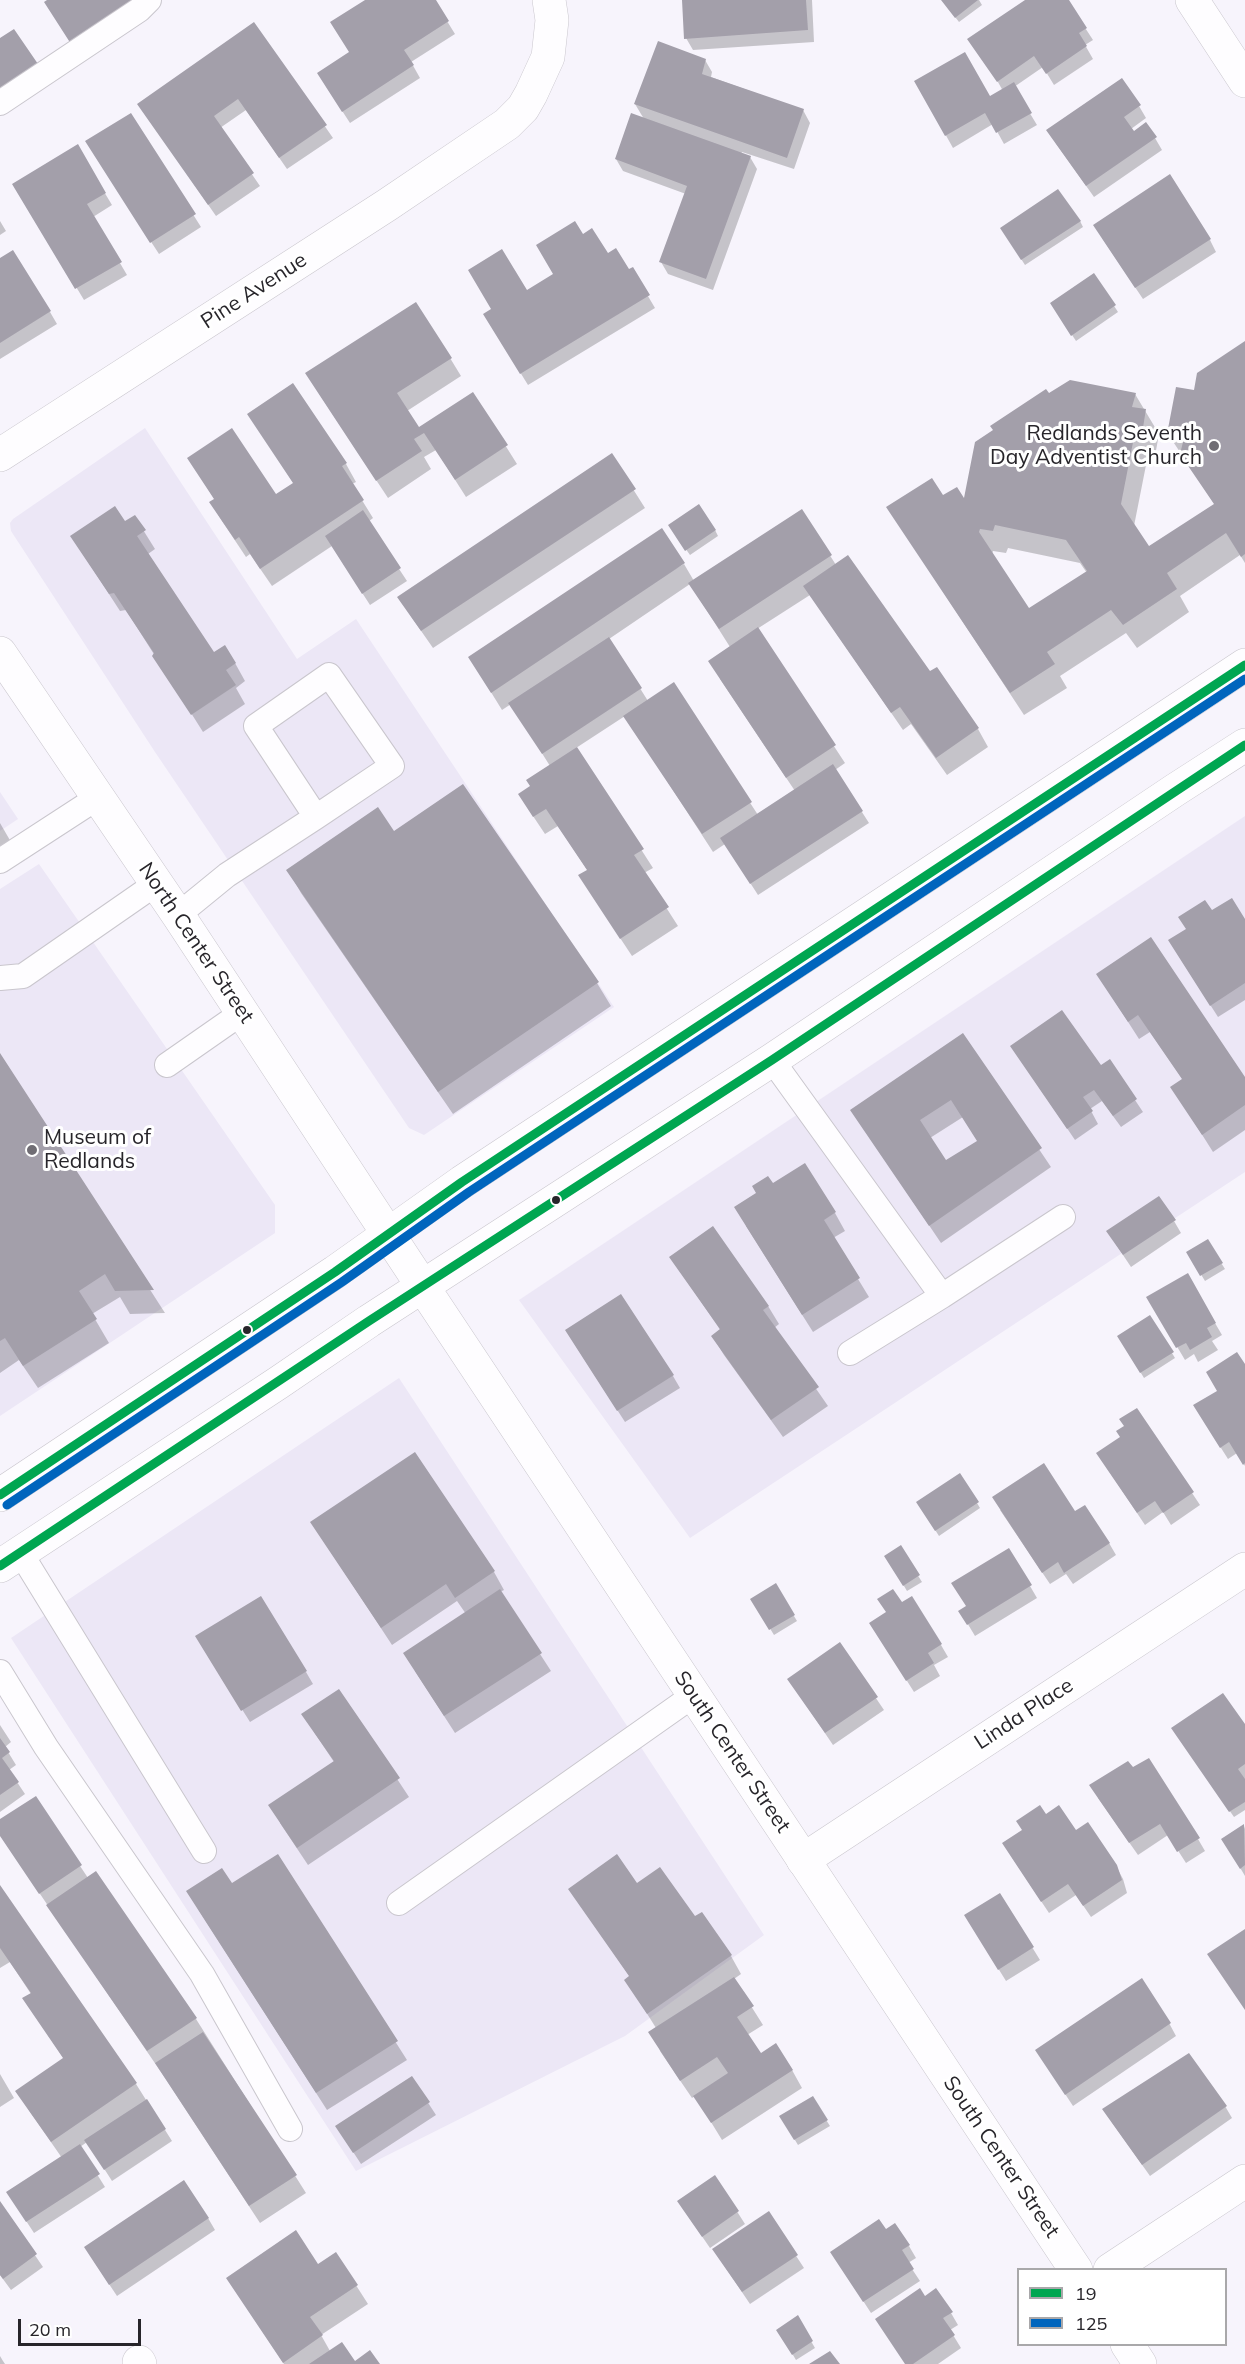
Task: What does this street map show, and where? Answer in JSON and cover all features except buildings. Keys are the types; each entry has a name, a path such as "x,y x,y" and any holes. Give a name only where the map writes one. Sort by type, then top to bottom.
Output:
{"street":[{"name":"Pine Avenue","path":"0,455 387,205 507,124 527,101 539,81 548,57 552,20 549,0"},
{"path":"1192,0 1245,81"},
{"name":"North Center Street","path":"0,653 157,883 389,1234"},
{"path":"0,1495 389,1234 462,1182 1245,665"},
{"path":"10,1559 268,1390 360,1326 772,1060 1175,790 1245,746"},
{"name":"South Center Street","path":"389,1234 1075,2268"},
{"name":"Linda Place","path":"803,1860 1245,1569"},
{"path":"1113,2268 1245,2181"},
{"path":"1128,2346 1140,2364"}],"lane":[{"path":"0,103 139,10 149,0"},
{"path":"178,915 227,875 316,817 392,766 329,675 256,726 316,817"},
{"path":"0,861 97,798"},
{"path":"12,977 157,883"},
{"path":"167,1065 243,1012"},
{"path":"772,1060 942,1296"},
{"path":"850,1353 1063,1217"},
{"path":"10,1559 204,1851"},
{"path":"0,1672 46,1747 202,1974 290,2129"},
{"path":"399,1902 694,1695"}],"shaded area":[{"path":"145,428 297,659 356,619 614,1007 424,1135 409,1128 155,752 11,531 10,523 13,519"},
{"path":"0,792 18,819 0,831"},
{"path":"1245,816 1245,1172 690,1538 519,1300"},
{"path":"39,864 275,1205 275,1233 0,1416 0,889"},
{"path":"399,1378 764,1935 625,2036 356,2171 11,1638"}],"transit line":[{"name":"19","path":"0,1495 335,1272 462,1182 1245,665"},
{"name":"125","path":"7,1505 342,1282 469,1192 1245,679"},
{"name":"19","path":"0,1566 369,1321 772,1060 1245,745"}],"place":[{"name":"Redlands Seventh Day Adventist Church","path":"1214,446"},
{"name":"Museum of Redlands","path":"32,1150"}]}
